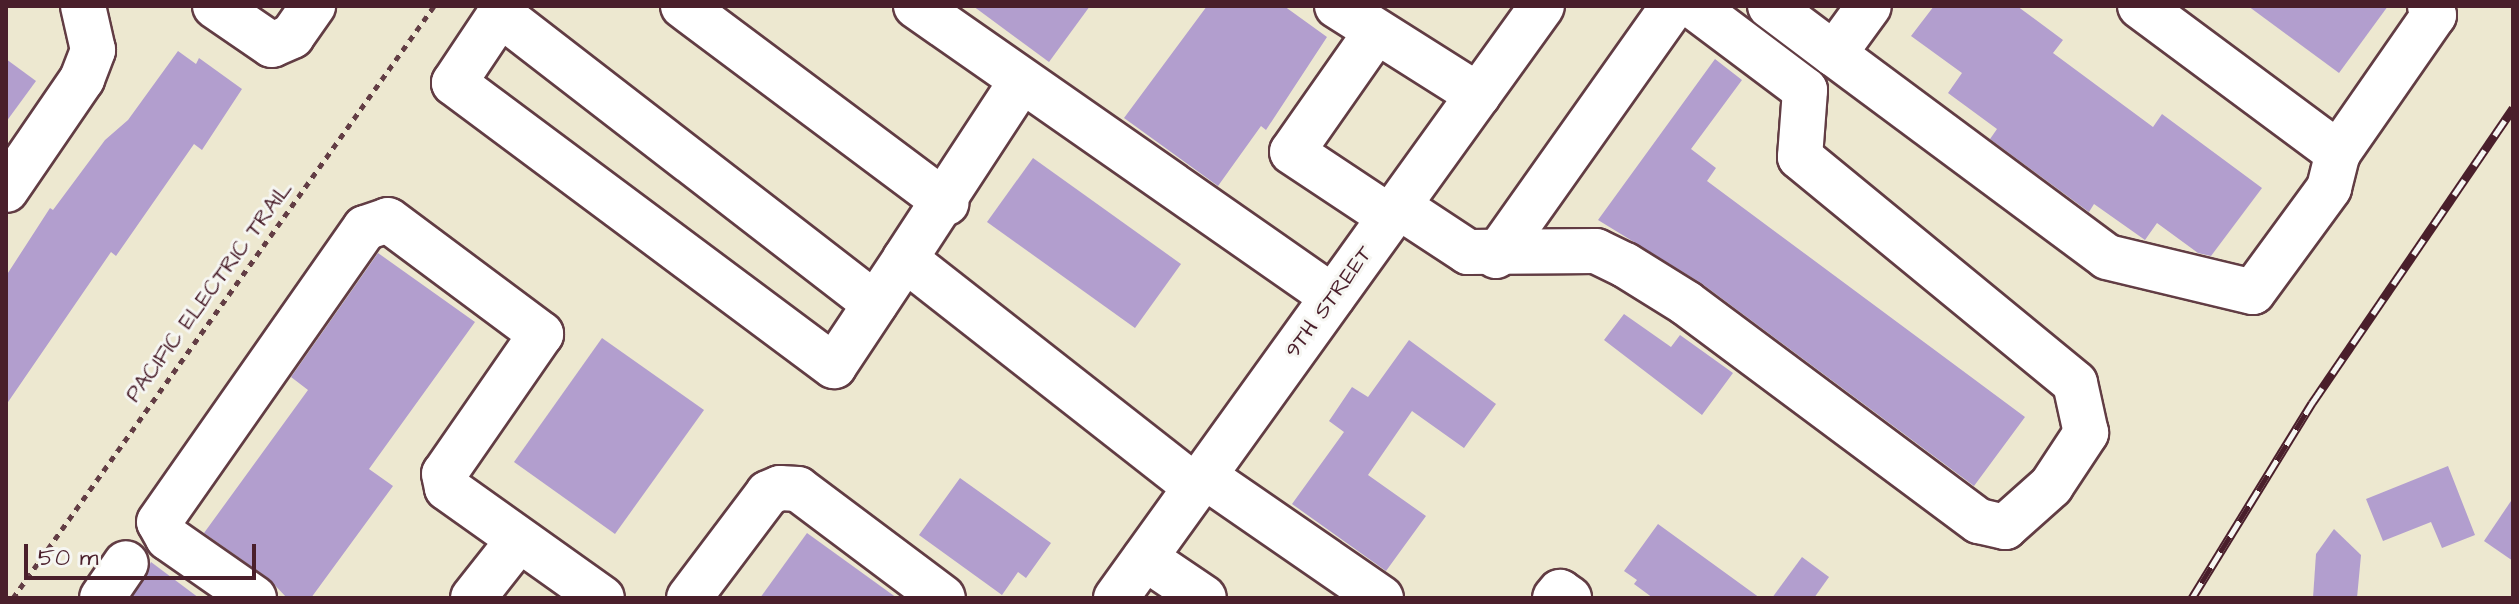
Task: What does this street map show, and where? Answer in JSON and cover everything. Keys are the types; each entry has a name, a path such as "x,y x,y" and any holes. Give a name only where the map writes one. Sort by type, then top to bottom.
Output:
{"street":[{"path":"6,190 82,79 93,50 83,6"},
{"path":"215,6 272,45 292,36 313,6"},
{"path":"683,6 946,203"},
{"path":"916,6 1020,83 1105,135 1333,297"},
{"path":"1337,6 1478,95"},
{"name":"9TH STREET","path":"1116,598 1542,6"},
{"path":"1496,256 1673,6"},
{"path":"1376,32 1292,152 1468,252 1496,256 1596,251 1625,265 1686,303 1979,521 2005,527 2051,486 2086,433 2075,383 1800,157 1805,90 1693,6"},
{"path":"1770,6 2107,257 2253,292 2329,188 2338,153 2434,15 2430,6"},
{"path":"1834,54 1869,6"},
{"path":"2140,6 2338,153"},
{"path":"875,304 502,10 454,83 834,366 946,203 1020,83"},
{"path":"254,598 168,538 159,522 365,228 381,221 392,223 541,334 444,474 447,488 602,598"},
{"path":"905,259 1076,398 1381,598"},
{"path":"689,598 768,493 780,488 798,489 943,598"},
{"path":"473,598 518,541"},
{"path":"1145,558 1204,598"},
{"path":"102,598 126,563"},
{"path":"1555,598 1560,592 1569,598"}],"path":[{"name":"PACIFIC ELECTRIC TRAIL","path":"13,598 434,6"}],"building":[{"path":"973,6 1090,6 1049,62"},
{"path":"1207,6 1284,6 1327,37 1266,130 1261,126 1218,186 1124,118"},
{"path":"1934,6 2017,6 2063,40 2053,53 2153,127 2162,114 2262,188 2211,256 2198,253 2157,223 2145,240 2094,204 2089,212 1990,139 1997,129 1948,93 1962,73 1911,36"},
{"path":"2248,6 2388,6 2339,73"},
{"path":"178,51 196,64 199,58 242,89 202,150 194,144 116,256 111,252 6,405 6,276 50,208 53,210 105,140 128,120"},
{"path":"6,59 36,81 6,122"},
{"path":"1715,59 1742,80 1691,149 1716,168 1707,181 2025,417 1974,486 1701,283 1598,220"},
{"path":"1033,158 1181,264 1135,328 987,222"},
{"path":"378,253 475,322 369,469 393,486 311,598 287,598 268,578 204,533 308,390 291,377"},
{"path":"1624,314 1671,347 1680,335 1733,373 1702,415 1604,340"},
{"path":"602,338 704,410 615,534 514,462"},
{"path":"1409,340 1496,404 1464,448 1412,411 1368,475 1426,516 1386,571 1292,504 1344,432 1329,421 1352,387 1368,397"},
{"path":"2448,466 2475,535 2442,548 2431,522 2383,541 2366,499"},
{"path":"960,478 1051,543 1026,578 1018,572 1002,595 919,535"},
{"path":"2513,498 2513,561 2484,541"},
{"path":"1658,524 1760,598 1653,598 1634,584 1637,580 1624,571"},
{"path":"2334,529 2361,555 2357,598 2313,598 2316,554"},
{"path":"807,533 897,598 760,598"},
{"path":"1802,557 1829,577 1814,598 1772,598"},
{"path":"151,562 199,598 132,598"}],"railway":[{"path":"2192,598 2312,403 2513,108"}]}
